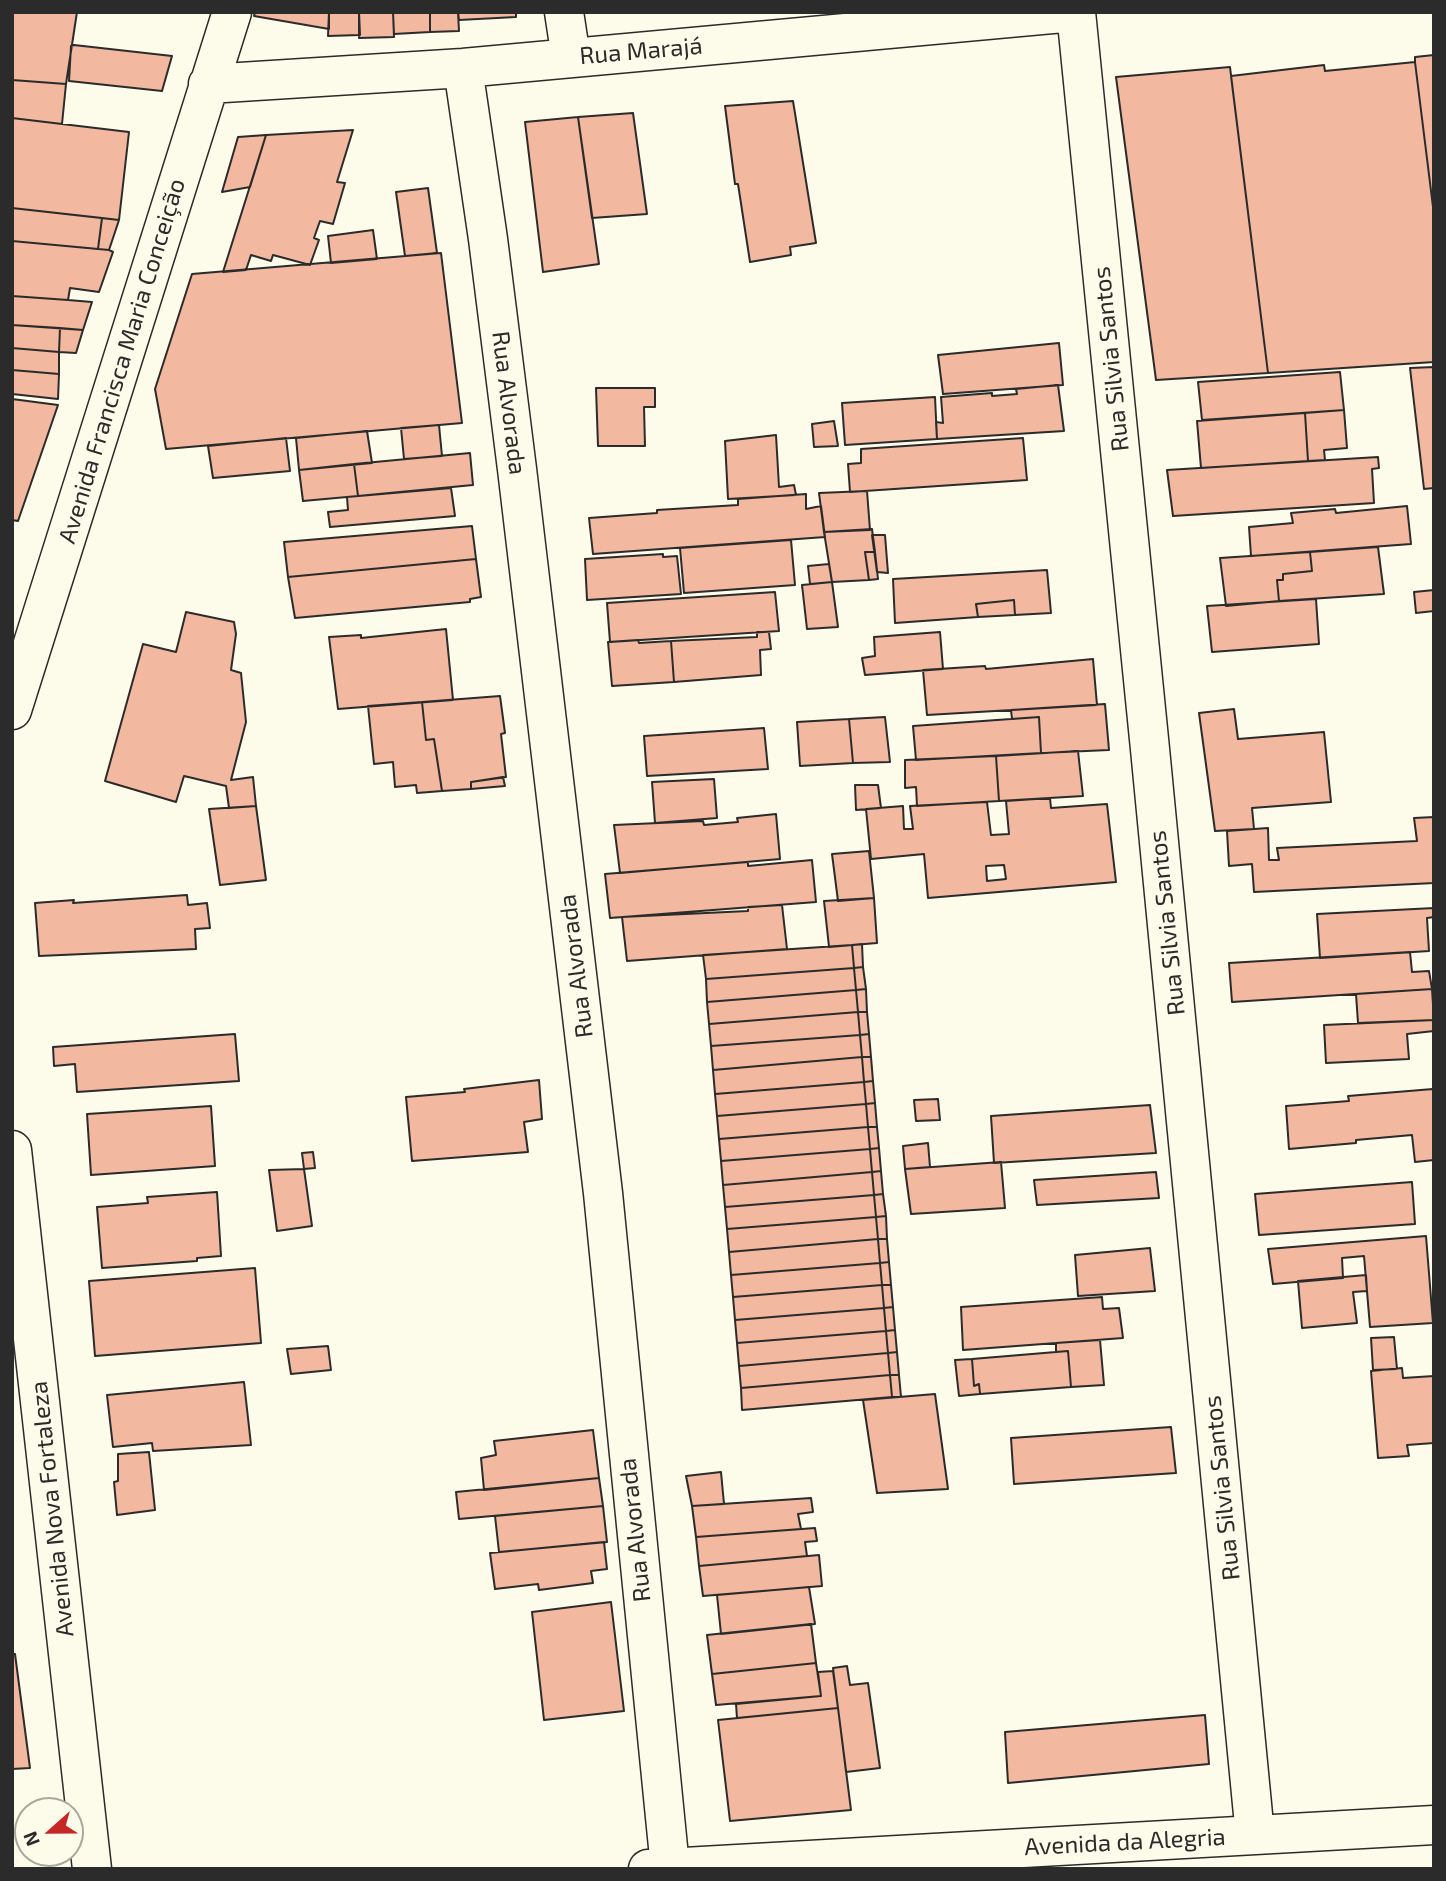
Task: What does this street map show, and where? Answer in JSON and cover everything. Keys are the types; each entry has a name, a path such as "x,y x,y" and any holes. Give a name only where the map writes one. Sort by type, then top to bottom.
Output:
{"street":[{"name":"Avenida Francisca Maria Conceição","path":"12,710 232,12"},
{"path":"564,12 571,58"},
{"name":"Rua Marajá","path":"208,84 463,68 1075,12"},
{"name":"Rua Silvia Santos","path":"1075,12 1152,763 1255,1835"},
{"name":"Rua Alvorada","path":"463,68 488,239 603,1193 659,1868"},
{"name":"Avenida Nova Fortaleza","path":"12,1150 92,1869"},
{"name":"Avenida da Alegria","path":"659,1868 1434,1825"}],"building":[{"path":"12,12 77,12 66,84 12,80"},
{"path":"255,12 329,12 329,29 254,16"},
{"path":"329,12 359,12 360,35 328,36"},
{"path":"359,12 393,12 394,37 359,38"},
{"path":"393,12 430,12 430,32 394,34"},
{"path":"430,12 458,12 459,31 430,32"},
{"path":"458,12 516,12 516,17 459,20"},
{"path":"71,46 172,56 162,91 69,81"},
{"path":"1434,55 1434,215 1415,57"},
{"path":"1415,62 1434,215 1434,362 1268,373 1231,76 1324,65 1325,71"},
{"path":"1230,67 1268,373 1156,380 1116,77"},
{"path":"12,80 66,84 62,124 12,118"},
{"path":"793,101 816,243 790,247 791,255 750,262 738,184 735,184 725,106"},
{"path":"633,113 647,214 592,218 578,117"},
{"path":"578,117 599,264 543,272 525,122"},
{"path":"12,118 129,132 119,220 12,208"},
{"path":"353,130 337,182 345,183 333,224 320,221 314,238 319,240 310,265 273,255 271,261 251,255 246,270 223,272 266,135"},
{"path":"266,135 250,187 222,192 238,137"},
{"path":"428,188 437,253 405,256 396,192"},
{"path":"12,208 102,218 98,249 12,241"},
{"path":"102,218 119,220 109,250 98,249"},
{"path":"373,230 377,259 331,263 328,236"},
{"path":"12,241 113,252 99,292 70,288 68,300 12,296"},
{"path":"441,253 462,423 166,449 155,389 192,274"},
{"path":"12,296 92,302 83,330 12,325"},
{"path":"12,325 60,328 59,352 12,348"},
{"path":"60,328 83,330 76,353 59,352"},
{"path":"1059,343 1063,385 943,394 938,355"},
{"path":"12,348 59,352 59,374 12,370"},
{"path":"1434,367 1434,488 1424,489 1410,368"},
{"path":"12,370 59,374 58,399 12,394"},
{"path":"1340,372 1344,410 1202,420 1198,382"},
{"path":"1058,385 1064,431 937,439 936,422 943,423 941,397 1017,394 1016,389"},
{"path":"596,388 655,388 655,407 644,407 645,446 598,446"},
{"path":"935,397 937,439 845,445 842,403"},
{"path":"12,399 58,405 18,521 12,520"},
{"path":"1344,410 1347,448 1324,450 1325,460 1308,461 1305,413"},
{"path":"1305,413 1308,461 1201,468 1197,421"},
{"path":"834,421 838,446 814,447 812,424"},
{"path":"439,425 442,456 404,459 401,428"},
{"path":"367,431 372,463 299,470 296,438"},
{"path":"776,435 779,487 794,485 796,495 728,499 725,441"},
{"path":"286,438 290,471 213,478 208,446"},
{"path":"1023,438 1027,480 850,492 848,464 861,463 861,449"},
{"path":"470,453 473,485 358,496 354,464"},
{"path":"1378,457 1379,468 1372,469 1374,503 1173,516 1167,470"},
{"path":"354,464 358,496 303,501 299,470"},
{"path":"451,488 455,516 330,527 328,512 348,510 347,497"},
{"path":"867,491 870,530 824,532 819,493"},
{"path":"806,494 806,509 821,506 825,537 593,554 589,518 738,505 738,499"},
{"path":"1407,506 1411,544 1251,556 1249,527 1293,523 1291,513 1335,509 1336,513"},
{"path":"472,526 476,559 288,577 284,542"},
{"path":"872,529 875,552 865,552 869,580 832,582 824,532"},
{"path":"872,535 885,535 888,573 877,572"},
{"path":"791,540 795,585 684,593 680,548"},
{"path":"1378,547 1384,594 1279,601 1277,580 1283,580 1283,574 1312,571 1310,552"},
{"path":"865,552 875,552 878,579 869,580"},
{"path":"1310,552 1312,571 1283,574 1283,580 1277,580 1279,601 1226,606 1220,558"},
{"path":"663,554 663,557 677,556 681,594 587,600 585,559"},
{"path":"476,559 481,597 470,599 470,602 295,618 288,577"},
{"path":"829,564 832,582 810,584 808,566"},
{"path":"1047,570 1051,613 1015,615 1014,600 976,604 978,617 895,623 893,579"},
{"path":"832,582 838,627 807,629 802,585"},
{"path":"1434,590 1434,611 1416,613 1414,592"},
{"path":"775,592 779,631 610,642 607,603"},
{"path":"1316,599 1319,644 1212,652 1207,606"},
{"path":"1014,600 1015,615 978,617 976,604"},
{"path":"186,612 234,622 236,634 231,670 241,673 246,722 231,780 253,777 256,806 229,808 226,786 184,776 176,802 105,781 143,644 176,652"},
{"path":"446,629 453,700 338,709 329,637 361,635 361,638"},
{"path":"757,632 769,632 771,649 760,650 761,675 674,682 671,641 757,637"},
{"path":"940,632 943,669 865,675 862,658 875,656 874,637"},
{"path":"638,640 639,643 671,641 674,682 612,686 608,642"},
{"path":"1093,659 1097,705 927,715 923,670 985,666 986,669"},
{"path":"500,696 505,733 501,734 506,777 471,782 471,789 442,791 434,739 426,740 422,702"},
{"path":"422,702 426,740 434,739 442,791 417,793 416,785 395,787 393,762 374,764 368,706"},
{"path":"1105,704 1109,750 1041,753 1039,717 1012,719 1011,710"},
{"path":"1234,709 1238,739 1324,732 1331,802 1252,808 1254,829 1215,831 1199,713"},
{"path":"885,717 890,762 853,763 849,719"},
{"path":"1039,717 1041,753 916,760 913,726"},
{"path":"849,719 853,763 800,766 797,722"},
{"path":"764,728 768,769 647,776 644,736"},
{"path":"1078,751 1083,796 999,801 996,756"},
{"path":"996,756 999,801 917,806 916,787 905,788 905,760"},
{"path":"503,777 505,786 471,789 471,782"},
{"path":"714,779 717,818 655,823 652,782"},
{"path":"855,785 878,785 881,808 856,810"},
{"path":"1050,798 1051,808 1107,804 1116,882 928,898 924,854 871,859 866,809 903,806 904,829 913,829 910,806 987,802 991,835 1009,834 1006,801","holes":["1004,865 1006,879 987,881 986,866"]},
{"path":"256,806 266,880 220,885 209,809"},
{"path":"776,814 780,859 620,873 614,825 703,821 704,825 738,822 737,818"},
{"path":"1434,817 1434,883 1254,892 1252,864 1229,866 1227,831 1268,828 1269,860 1279,860 1277,848 1417,841 1414,818"},
{"path":"869,851 874,898 838,901 832,854"},
{"path":"812,860 816,902 610,918 605,874 748,862 748,866"},
{"path":"187,895 188,905 207,903 210,928 195,929 196,949 39,956 35,903"},
{"path":"874,898 877,943 829,947 824,901"},
{"path":"782,905 787,949 627,961 622,917 748,911 748,907"},
{"path":"1434,908 1434,917 1427,918 1429,951 1320,958 1317,914"},
{"path":"862,944 863,967 854,968 852,945"},
{"path":"852,945 854,968 706,979 703,955"},
{"path":"1410,952 1412,972 1429,971 1432,989 1232,1002 1229,963"},
{"path":"863,967 866,989 856,990 854,968"},
{"path":"854,968 856,990 707,1002 706,979"},
{"path":"866,989 867,1012 858,1012 856,990"},
{"path":"1432,989 1434,1020 1358,1023 1356,994"},
{"path":"856,990 858,1012 709,1024 707,1002"},
{"path":"858,1012 860,1035 711,1046 709,1024"},
{"path":"858,1012 867,1012 869,1034 860,1035"},
{"path":"1434,1020 1434,1031 1407,1034 1409,1059 1326,1063 1324,1025"},
{"path":"235,1034 239,1081 77,1092 75,1064 54,1066 53,1047"},
{"path":"869,1034 871,1057 862,1057 860,1035"},
{"path":"860,1035 862,1057 713,1070 711,1046"},
{"path":"862,1057 871,1057 873,1081 864,1082"},
{"path":"862,1057 864,1082 715,1094 713,1070"},
{"path":"539,1080 542,1119 524,1122 528,1152 412,1161 406,1097 465,1092 464,1089"},
{"path":"873,1081 875,1103 866,1104 864,1082"},
{"path":"864,1082 866,1104 717,1116 715,1094"},
{"path":"1433,1089 1434,1160 1415,1162 1412,1135 1289,1149 1286,1106 1349,1101 1348,1096"},
{"path":"938,1099 940,1120 916,1121 914,1100"},
{"path":"875,1103 877,1127 868,1127 866,1104"},
{"path":"866,1104 868,1127 719,1139 717,1116"},
{"path":"1150,1105 1156,1153 994,1163 991,1116"},
{"path":"211,1106 215,1166 91,1175 87,1114"},
{"path":"868,1127 870,1149 721,1161 719,1139"},
{"path":"868,1127 877,1127 879,1148 870,1149"},
{"path":"928,1143 930,1167 905,1169 903,1146"},
{"path":"879,1148 881,1171 872,1172 870,1149"},
{"path":"870,1149 872,1172 723,1185 721,1161"},
{"path":"313,1152 315,1168 304,1169 302,1153"},
{"path":"1001,1162 1005,1208 911,1214 905,1169"},
{"path":"304,1169 312,1226 277,1231 269,1170"},
{"path":"881,1171 883,1194 874,1195 872,1172"},
{"path":"872,1172 874,1195 725,1207 723,1185"},
{"path":"1156,1172 1159,1198 1037,1205 1034,1180"},
{"path":"1412,1182 1415,1224 1259,1235 1255,1194"},
{"path":"217,1192 221,1256 197,1258 197,1261 102,1268 97,1207 148,1203 147,1197"},
{"path":"883,1194 886,1216 876,1217 874,1195"},
{"path":"874,1195 876,1217 727,1229 725,1207"},
{"path":"886,1216 887,1239 878,1239 876,1217"},
{"path":"876,1217 878,1239 729,1252 727,1229"},
{"path":"1426,1236 1433,1323 1370,1327 1364,1256 1342,1258 1343,1278 1273,1284 1268,1249"},
{"path":"878,1239 887,1239 889,1262 880,1263"},
{"path":"878,1239 880,1263 731,1275 729,1252"},
{"path":"1150,1248 1155,1291 1078,1296 1075,1255"},
{"path":"889,1262 891,1285 882,1285 880,1263"},
{"path":"880,1263 882,1285 733,1297 731,1275"},
{"path":"255,1268 261,1343 95,1356 89,1281"},
{"path":"1366,1275 1367,1291 1353,1292 1357,1323 1302,1328 1298,1281"},
{"path":"882,1285 891,1285 893,1307 884,1308"},
{"path":"882,1285 884,1308 735,1320 733,1297"},
{"path":"1102,1297 1103,1309 1119,1308 1123,1338 963,1350 961,1307"},
{"path":"893,1307 895,1330 886,1331 884,1308"},
{"path":"884,1308 886,1331 737,1343 735,1320"},
{"path":"895,1330 897,1352 888,1353 886,1331"},
{"path":"886,1331 888,1353 739,1366 737,1343"},
{"path":"1394,1337 1397,1369 1373,1370 1371,1338"},
{"path":"1100,1340 1104,1385 1071,1387 1068,1351 1056,1352 1056,1343"},
{"path":"328,1346 331,1370 291,1374 287,1349"},
{"path":"1068,1351 1071,1387 980,1394 979,1384 974,1386 972,1359"},
{"path":"897,1352 899,1375 890,1375 888,1353"},
{"path":"888,1353 890,1375 741,1388 739,1366"},
{"path":"972,1359 974,1386 979,1384 980,1394 959,1396 955,1360"},
{"path":"1402,1368 1403,1378 1434,1376 1434,1443 1407,1445 1409,1456 1378,1458 1371,1371"},
{"path":"890,1375 892,1397 742,1410 741,1388"},
{"path":"890,1375 899,1375 901,1397 892,1397"},
{"path":"244,1382 251,1445 153,1451 152,1443 113,1447 107,1395"},
{"path":"935,1394 948,1489 877,1493 863,1400"},
{"path":"1171,1427 1176,1473 1014,1484 1011,1438"},
{"path":"593,1430 599,1478 484,1490 481,1458 496,1455 494,1441"},
{"path":"149,1452 155,1510 117,1515 114,1482 118,1481 118,1454"},
{"path":"721,1472 724,1504 692,1506 686,1476"},
{"path":"599,1478 603,1506 459,1519 456,1492"},
{"path":"811,1498 813,1512 798,1514 801,1529 696,1537 692,1506"},
{"path":"603,1506 607,1542 499,1552 495,1516"},
{"path":"815,1528 817,1541 805,1542 807,1556 699,1566 696,1537"},
{"path":"604,1542 607,1569 591,1571 593,1583 539,1590 538,1584 495,1589 490,1553"},
{"path":"819,1555 822,1586 703,1596 699,1566"},
{"path":"809,1587 815,1624 721,1634 717,1595"},
{"path":"611,1602 624,1711 544,1720 532,1612"},
{"path":"811,1624 816,1663 712,1674 707,1635"},
{"path":"12,1654 15,1654 30,1768 12,1769"},
{"path":"816,1663 821,1696 716,1705 712,1674"},
{"path":"847,1666 850,1685 868,1683 880,1768 846,1772 833,1668"},
{"path":"833,1671 838,1708 737,1718 736,1704 821,1696 818,1672"},
{"path":"838,1708 851,1810 730,1821 718,1720"},
{"path":"1205,1715 1209,1764 1008,1783 1005,1732"}]}
